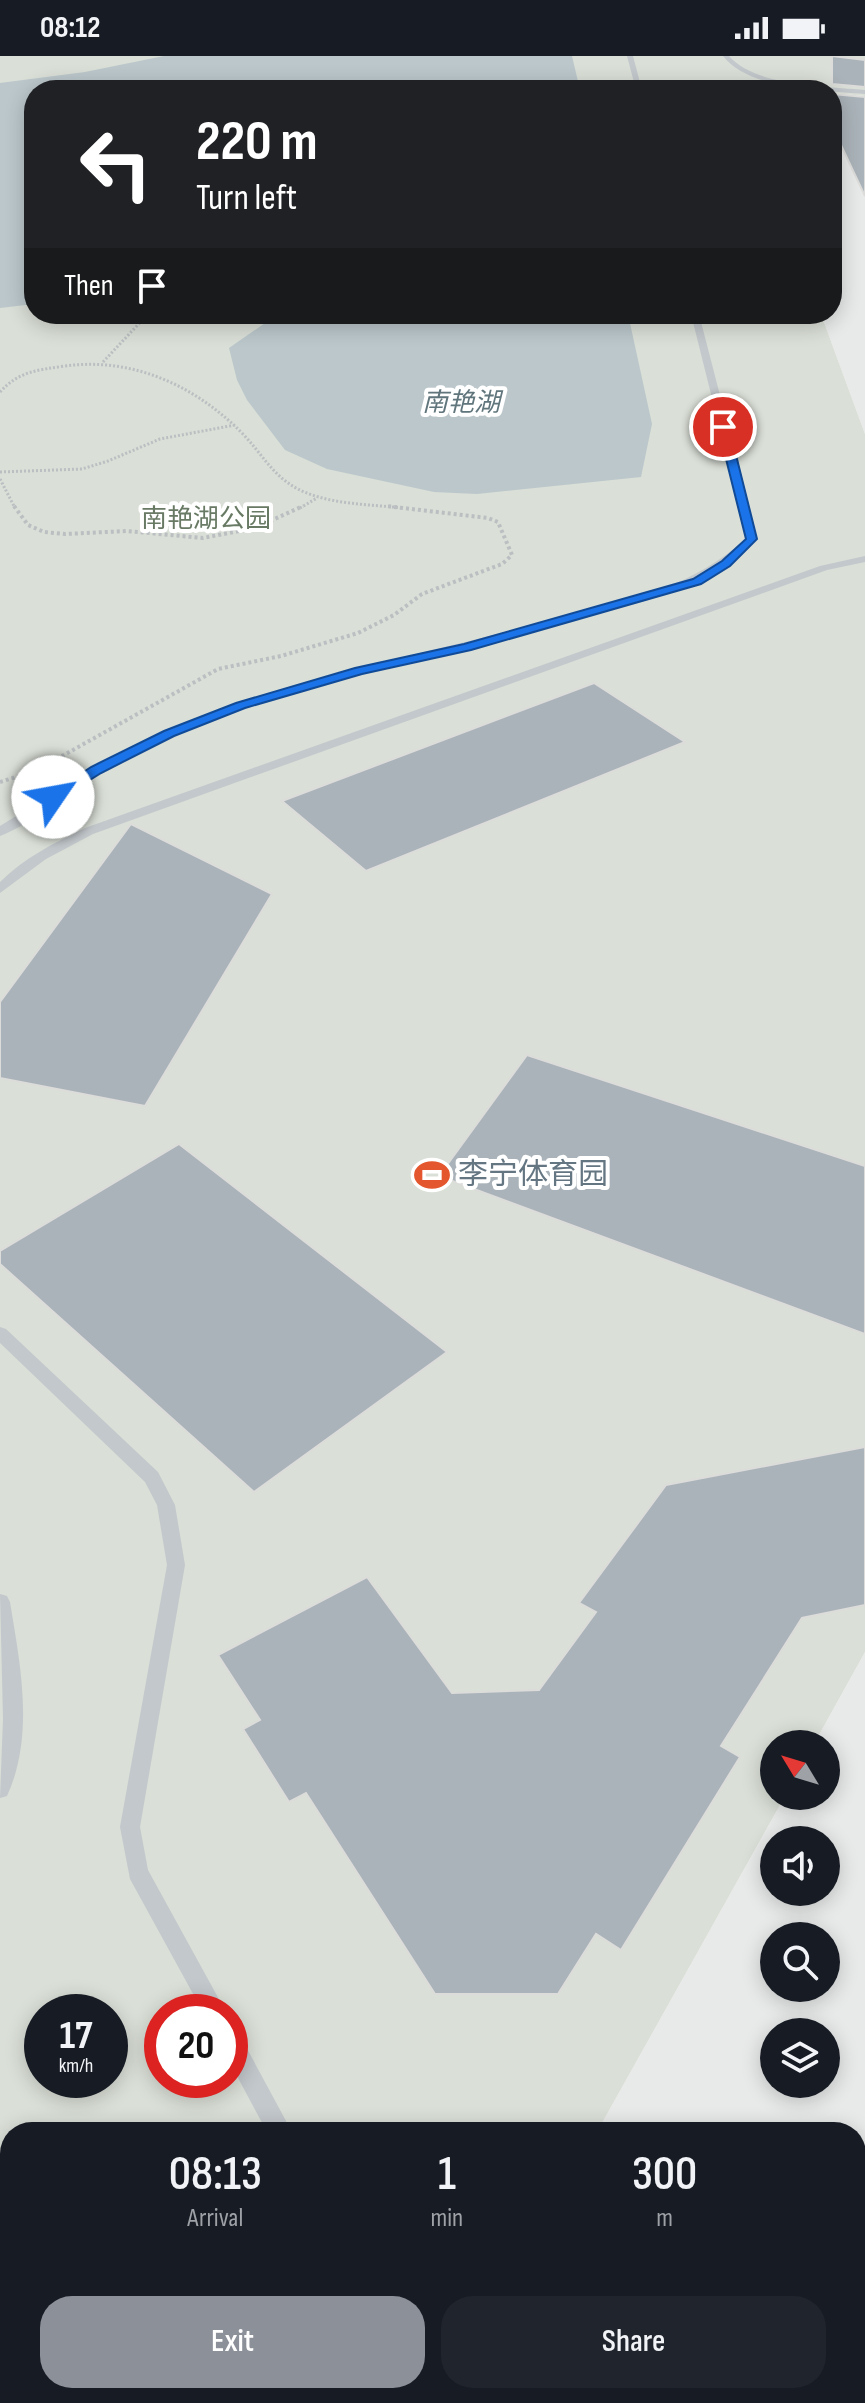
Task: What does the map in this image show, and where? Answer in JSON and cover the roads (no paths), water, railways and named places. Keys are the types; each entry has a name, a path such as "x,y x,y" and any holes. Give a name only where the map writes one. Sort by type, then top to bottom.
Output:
{"lane":[{"path":"630,56 636,80"},
{"path":"726,56 735,68 782,80"},
{"path":"842,89 865,92"},
{"path":"0,832 70,787 169,734 240,705 359,671 466,647 662,594 697,582 726,564 752,539 698,324"},
{"path":"0,889 12,876 44,853 89,831 824,568 865,559"},
{"path":"0,1333 152,1477 166,1505 176,1565 130,1827 138,1872 205,1994"},
{"path":"0,1602 14,1690 9,1764 0,1789"},
{"path":"248,2073 275,2122"}],"water":[{"path":"164,56 572,56 578,80 24,80 24,305 0,308 0,83 85,72"},
{"name":"南艳湖","path":"264,324 630,324 652,424 641,477 477,494 434,492 327,469 285,450 247,400 237,380 229,348"}],"place":[{"name":"李宁体育园","path":"432,1175"}],"park label":[{"name":"南艳湖公园","path":"206,519"}]}
